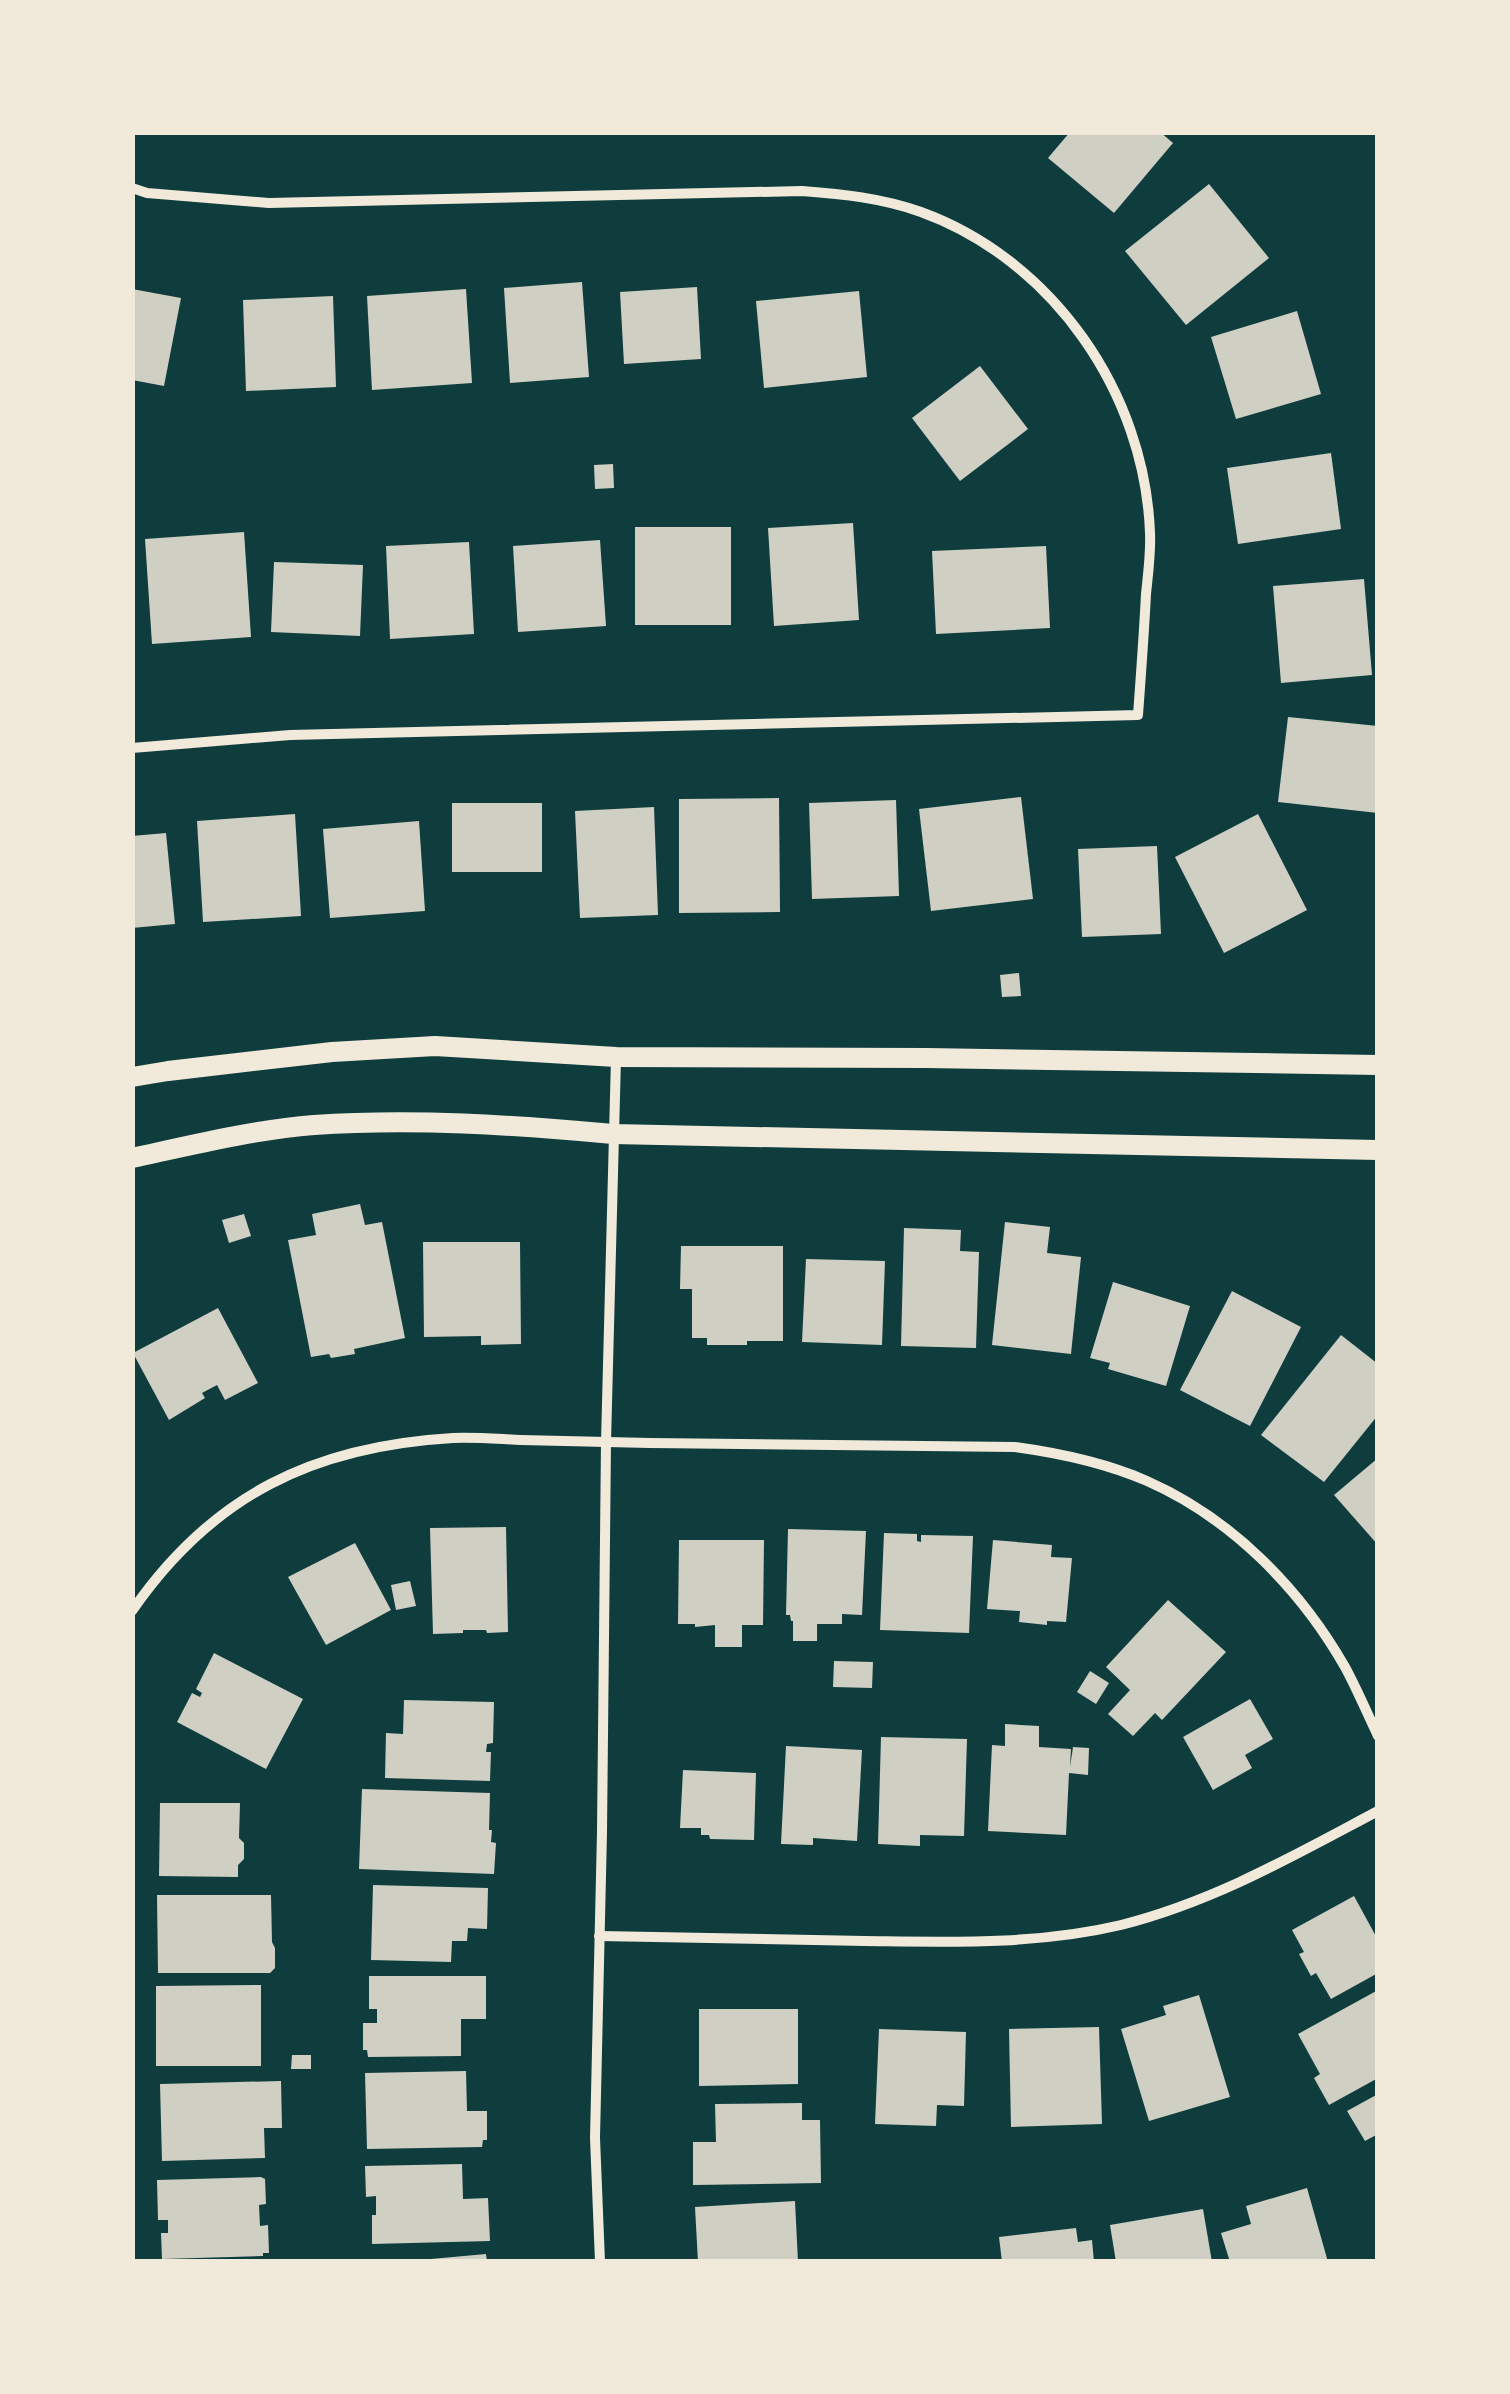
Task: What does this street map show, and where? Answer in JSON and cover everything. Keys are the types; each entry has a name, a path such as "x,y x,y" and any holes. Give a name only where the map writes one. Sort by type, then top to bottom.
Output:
{"main road":[{"path":"132,1078 332,1052 435,1046 616,1057 1378,1065"},
{"path":"132,1158 225,1138 369,1122 512,1125 613,1134 1378,1150"}],"street":[{"path":"132,188 147,193 268,202 802,191 862,196 921,212 976,238 1024,272 1066,314 1100,362 1126,415 1142,474 1150,533 1138,715 290,735 132,748"},
{"path":"600,2262 595,2138 616,1057"},
{"path":"132,1612 177,1553 253,1492 281,1476 349,1453 384,1446 455,1438 1015,1448 1049,1452 1134,1476 1210,1517 1263,1560 1308,1610 1345,1668 1378,1736"},
{"path":"599,1936 971,1942 1062,1937 1138,1920 1242,1883 1378,1811"}],"building":[{"path":"1070,132 1160,132 1173,143 1114,213 1048,158"},
{"path":"1209,184 1269,258 1186,325 1125,251"},
{"path":"582,282 589,377 510,383 504,288"},
{"path":"697,287 701,359 624,364 620,292"},
{"path":"132,289 181,298 164,386 132,380"},
{"path":"466,289 472,383 372,390 367,296"},
{"path":"859,291 867,377 764,388 756,301"},
{"path":"333,296 336,387 246,391 243,300"},
{"path":"1297,311 1321,394 1236,419 1211,337"},
{"path":"980,366 1028,429 960,481 912,418"},
{"path":"1331,453 1341,529 1238,544 1227,468"},
{"path":"613,464 614,488 595,489 594,465"},
{"path":"853,523 859,620 774,626 768,528"},
{"path":"635,527 731,527 731,625 635,625"},
{"path":"244,532 251,637 152,644 145,539"},
{"path":"600,540 606,626 518,632 513,546"},
{"path":"469,542 474,634 390,639 386,546"},
{"path":"1046,546 1050,628 936,634 932,551"},
{"path":"274,562 363,565 360,636 271,632"},
{"path":"1364,579 1372,675 1281,683 1273,586"},
{"path":"1288,717 1378,726 1378,813 1278,802"},
{"path":"1021,797 1033,899 931,911 919,809"},
{"path":"779,798 780,912 679,913 679,799"},
{"path":"896,800 899,896 812,899 809,803"},
{"path":"452,803 542,803 542,872 452,872"},
{"path":"654,807 658,915 580,918 575,811"},
{"path":"295,814 301,916 203,922 197,821"},
{"path":"1258,814 1307,910 1224,953 1175,857"},
{"path":"419,821 425,911 330,918 323,829"},
{"path":"166,833 175,924 132,928 132,836"},
{"path":"1157,846 1161,934 1082,937 1078,849"},
{"path":"1019,973 1021,996 1002,997 1000,975"},
{"path":"360,1204 365,1225 382,1222 405,1338 354,1349 355,1354 311,1357 288,1240 316,1235 312,1214"},
{"path":"244,1214 251,1236 229,1243 222,1220"},
{"path":"1005,1222 1050,1227 1047,1253 1081,1257 1071,1354 992,1345"},
{"path":"904,1228 961,1230 960,1251 979,1252 976,1348 901,1346"},
{"path":"423,1242 520,1242 521,1344 481,1345 481,1336 424,1337"},
{"path":"681,1246 783,1246 783,1341 707,1345 707,1338 692,1338 692,1289 680,1289"},
{"path":"806,1259 885,1261 882,1345 802,1342"},
{"path":"1113,1282 1190,1306 1166,1386 1108,1369 1110,1363 1090,1358"},
{"path":"1232,1291 1301,1327 1250,1426 1180,1390"},
{"path":"218,1308 258,1383 225,1400 217,1385 202,1393 205,1398 169,1420 133,1353"},
{"path":"1341,1335 1378,1364 1378,1415 1324,1482 1261,1435"},
{"path":"1378,1458 1378,1545 1334,1495"},
{"path":"506,1527 508,1632 463,1630 433,1634 430,1528"},
{"path":"788,1529 866,1531 862,1615 842,1614 842,1624 817,1624 817,1641 793,1641 793,1621 786,1615"},
{"path":"884,1533 917,1534 917,1541 921,1542 921,1535 973,1536 969,1633 880,1630"},
{"path":"679,1540 764,1540 763,1625 742,1625 742,1647 715,1647 715,1625 678,1624"},
{"path":"993,1540 1052,1545 1051,1557 1072,1558 1066,1622 1019,1622 1020,1611 987,1609"},
{"path":"355,1543 391,1610 326,1645 288,1577"},
{"path":"410,1581 416,1606 396,1610 391,1585"},
{"path":"1168,1600 1226,1652 1162,1720 1155,1713 1133,1736 1108,1714 1130,1690 1106,1667"},
{"path":"214,1653 303,1699 266,1769 177,1722 192,1693 200,1697 202,1693 196,1689"},
{"path":"834,1661 873,1662 872,1688 833,1687"},
{"path":"1090,1671 1109,1683 1096,1704 1077,1692"},
{"path":"1250,1699 1273,1739 1245,1755 1252,1768 1213,1790 1183,1737"},
{"path":"404,1700 494,1702 493,1743 487,1744 486,1752 491,1752 490,1781 385,1778 386,1733 403,1734"},
{"path":"1005,1724 1039,1726 1039,1747 1071,1749 1070,1767 1073,1747 1089,1748 1088,1775 1069,1773 1066,1835 988,1831 992,1745 1005,1746"},
{"path":"881,1737 967,1739 964,1836 920,1835 920,1846 878,1844"},
{"path":"786,1746 862,1750 857,1841 813,1838 813,1845 781,1844"},
{"path":"683,1770 756,1773 754,1840 710,1839 709,1835 701,1835 701,1828 680,1828"},
{"path":"362,1789 490,1793 489,1830 491,1842 496,1843 494,1874 359,1869"},
{"path":"160,1803 240,1803 239,1838 244,1843 244,1859 238,1865 238,1877 159,1876"},
{"path":"373,1885 488,1888 487,1929 468,1928 467,1941 452,1941 451,1962 371,1960"},
{"path":"157,1895 271,1895 275,1968 270,1973 158,1973"},
{"path":"1354,1896 1378,1940 1378,1973 1331,1999 1316,1973 1311,1976 1292,1930"},
{"path":"369,1976 486,1976 486,2019 461,2019 461,2056 368,2057 367,2050 363,2050 363,2023 377,2023 377,2009 369,2009"},
{"path":"261,1985 261,2066 156,2066 156,1986"},
{"path":"1378,1990 1378,2078 1329,2105 1314,2078 1320,2074 1298,2034"},
{"path":"1199,1995 1230,2097 1149,2121 1121,2029 1166,2015 1163,2006"},
{"path":"699,2009 798,2009 798,2084 699,2086"},
{"path":"1099,2027 1102,2124 1011,2127 1009,2029"},
{"path":"879,2029 966,2032 964,2106 937,2105 936,2126 875,2124"},
{"path":"292,2055 311,2055 311,2069 291,2069"},
{"path":"466,2071 467,2111 487,2111 487,2140 483,2140 482,2147 367,2149 365,2073"},
{"path":"281,2081 282,2128 264,2128 265,2158 162,2161 160,2084"},
{"path":"1378,2094 1378,2134 1365,2141 1347,2111"},
{"path":"802,2103 802,2120 820,2120 821,2183 693,2185 693,2142 716,2142 715,2104"},
{"path":"462,2164 463,2199 488,2198 490,2241 372,2244 376,2196 366,2197 365,2166"},
{"path":"265,2179 266,2204 259,2205 260,2226 268,2225 269,2253 162,2259 161,2233 168,2233 168,2220 158,2220 157,2180"},
{"path":"1307,2188 1328,2262 1230,2262 1221,2233 1251,2224 1246,2206"},
{"path":"795,2201 798,2262 698,2262 695,2207"},
{"path":"1203,2209 1212,2262 1116,2262 1110,2225"},
{"path":"1076,2228 1078,2242 1092,2240 1094,2262 1002,2262 999,2237"},
{"path":"486,2254 487,2262 431,2262 431,2259"}]}
